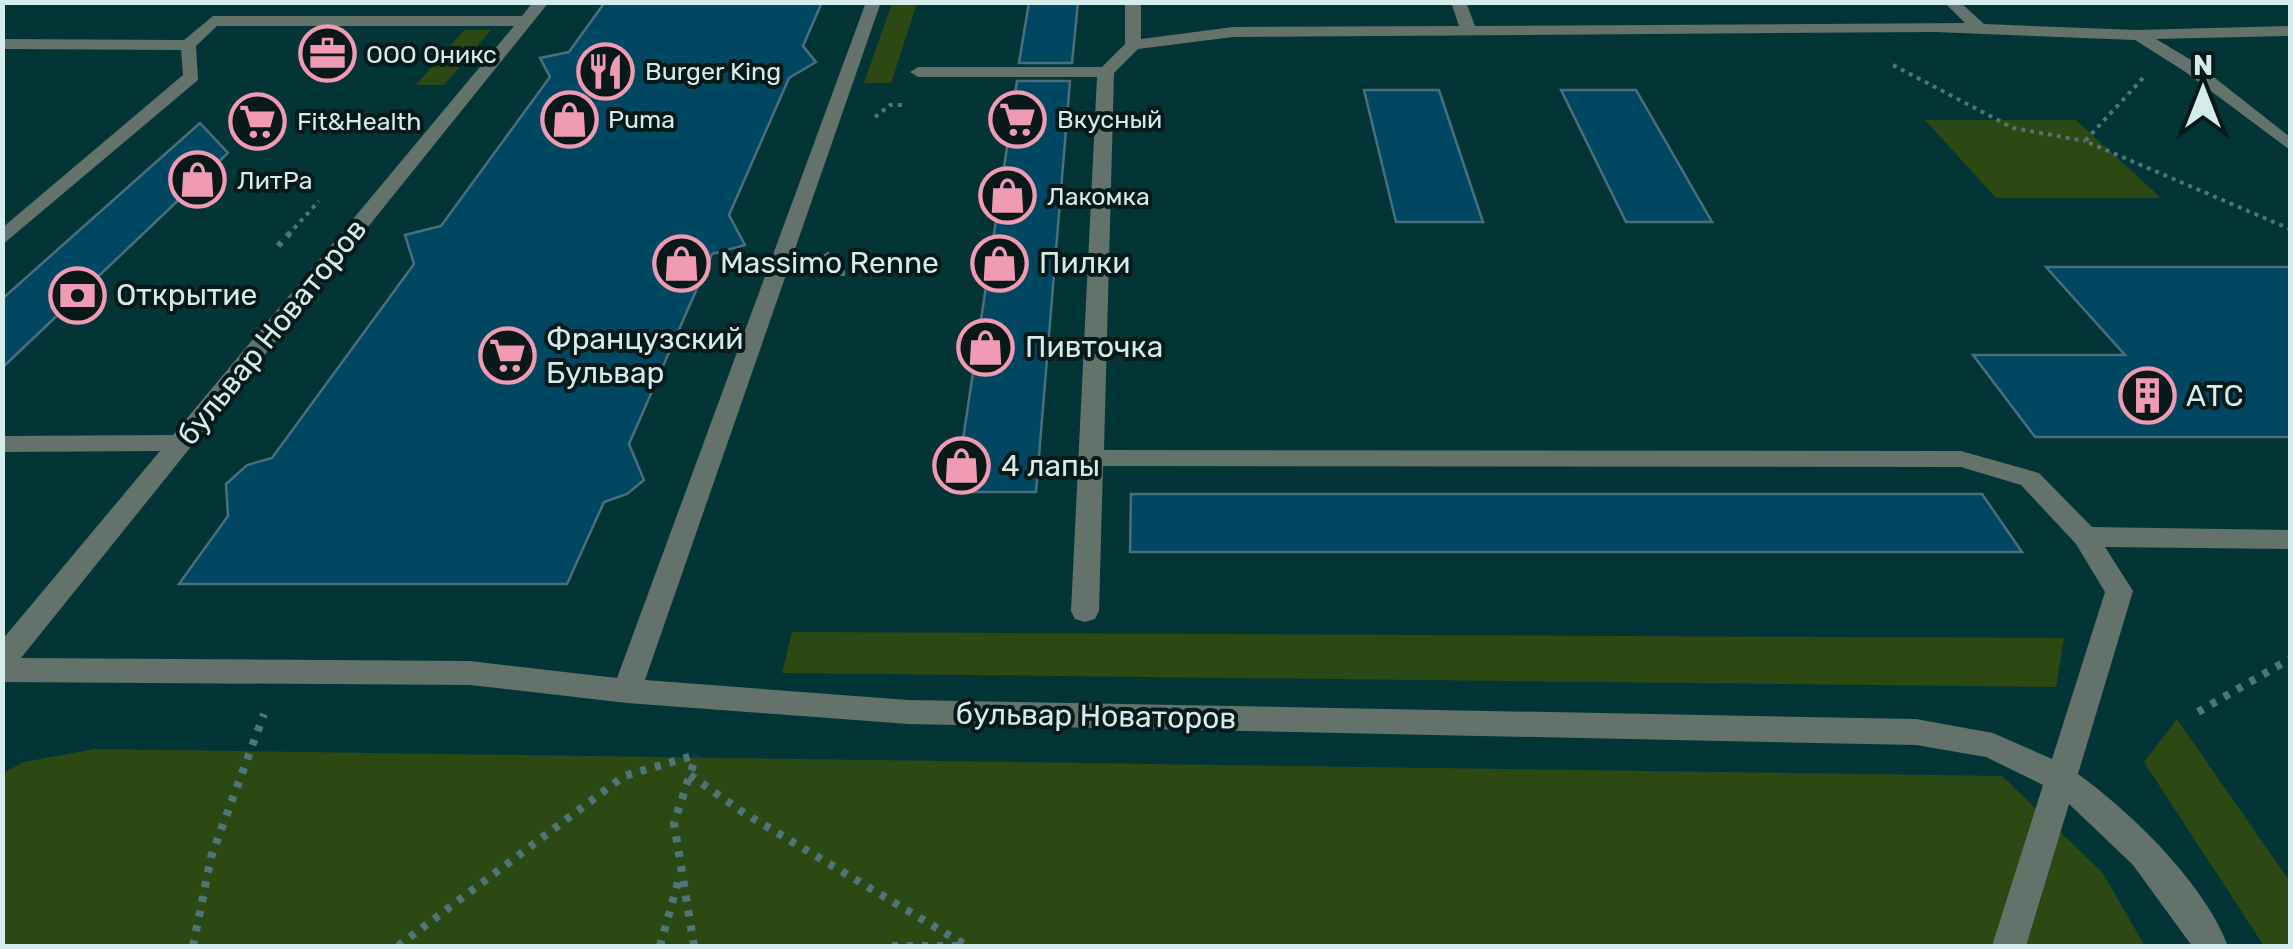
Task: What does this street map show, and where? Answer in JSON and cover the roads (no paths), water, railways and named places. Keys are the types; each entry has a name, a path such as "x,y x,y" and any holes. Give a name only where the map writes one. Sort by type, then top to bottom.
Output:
{"street":[{"path":"450,21 467,2"},
{"name":"бульвар Новаторов","path":"2,662 542,2"},
{"path":"627,691 874,2"},
{"path":"1133,2 1133,45"},
{"path":"1458,2 1470,32"},
{"path":"1952,2 1981,30"},
{"path":"2,44 188,45 213,20 527,21"},
{"path":"1085,612 1106,72 1133,45 1233,32 2290,32"},
{"path":"2137,35 2168,52 2290,145"},
{"path":"2,239 192,76 188,45"},
{"path":"918,72 1106,72"},
{"path":"2,444 182,442"},
{"path":"1092,458 1961,459 2030,479 2086,537 2119,591 2009,946"},
{"path":"2086,537 2290,539"},
{"name":"бульвар Новаторов","path":"2,670 470,673 627,691 908,712 1916,732 1990,745 2061,776 2118,822 2178,894 2212,946"}],"place":[{"name":"ООО Оникс","path":"327,54"},
{"name":"Burger King","path":"606,71"},
{"name":"Puma","path":"569,119"},
{"name":"Вкусный","path":"1018,119"},
{"name":"Fit&Health","path":"258,121"},
{"name":"ЛитРа","path":"198,180"},
{"name":"Лакомка","path":"1008,196"},
{"name":"Massimo Renne","path":"681,263"},
{"name":"Пилки","path":"1000,263"},
{"name":"Открытие","path":"77,295"},
{"name":"Пивточка","path":"986,347"},
{"name":"Французский Бульвар","path":"507,356"},
{"name":"АТС","path":"2147,396"},
{"name":"4 лапы","path":"962,466"}]}
